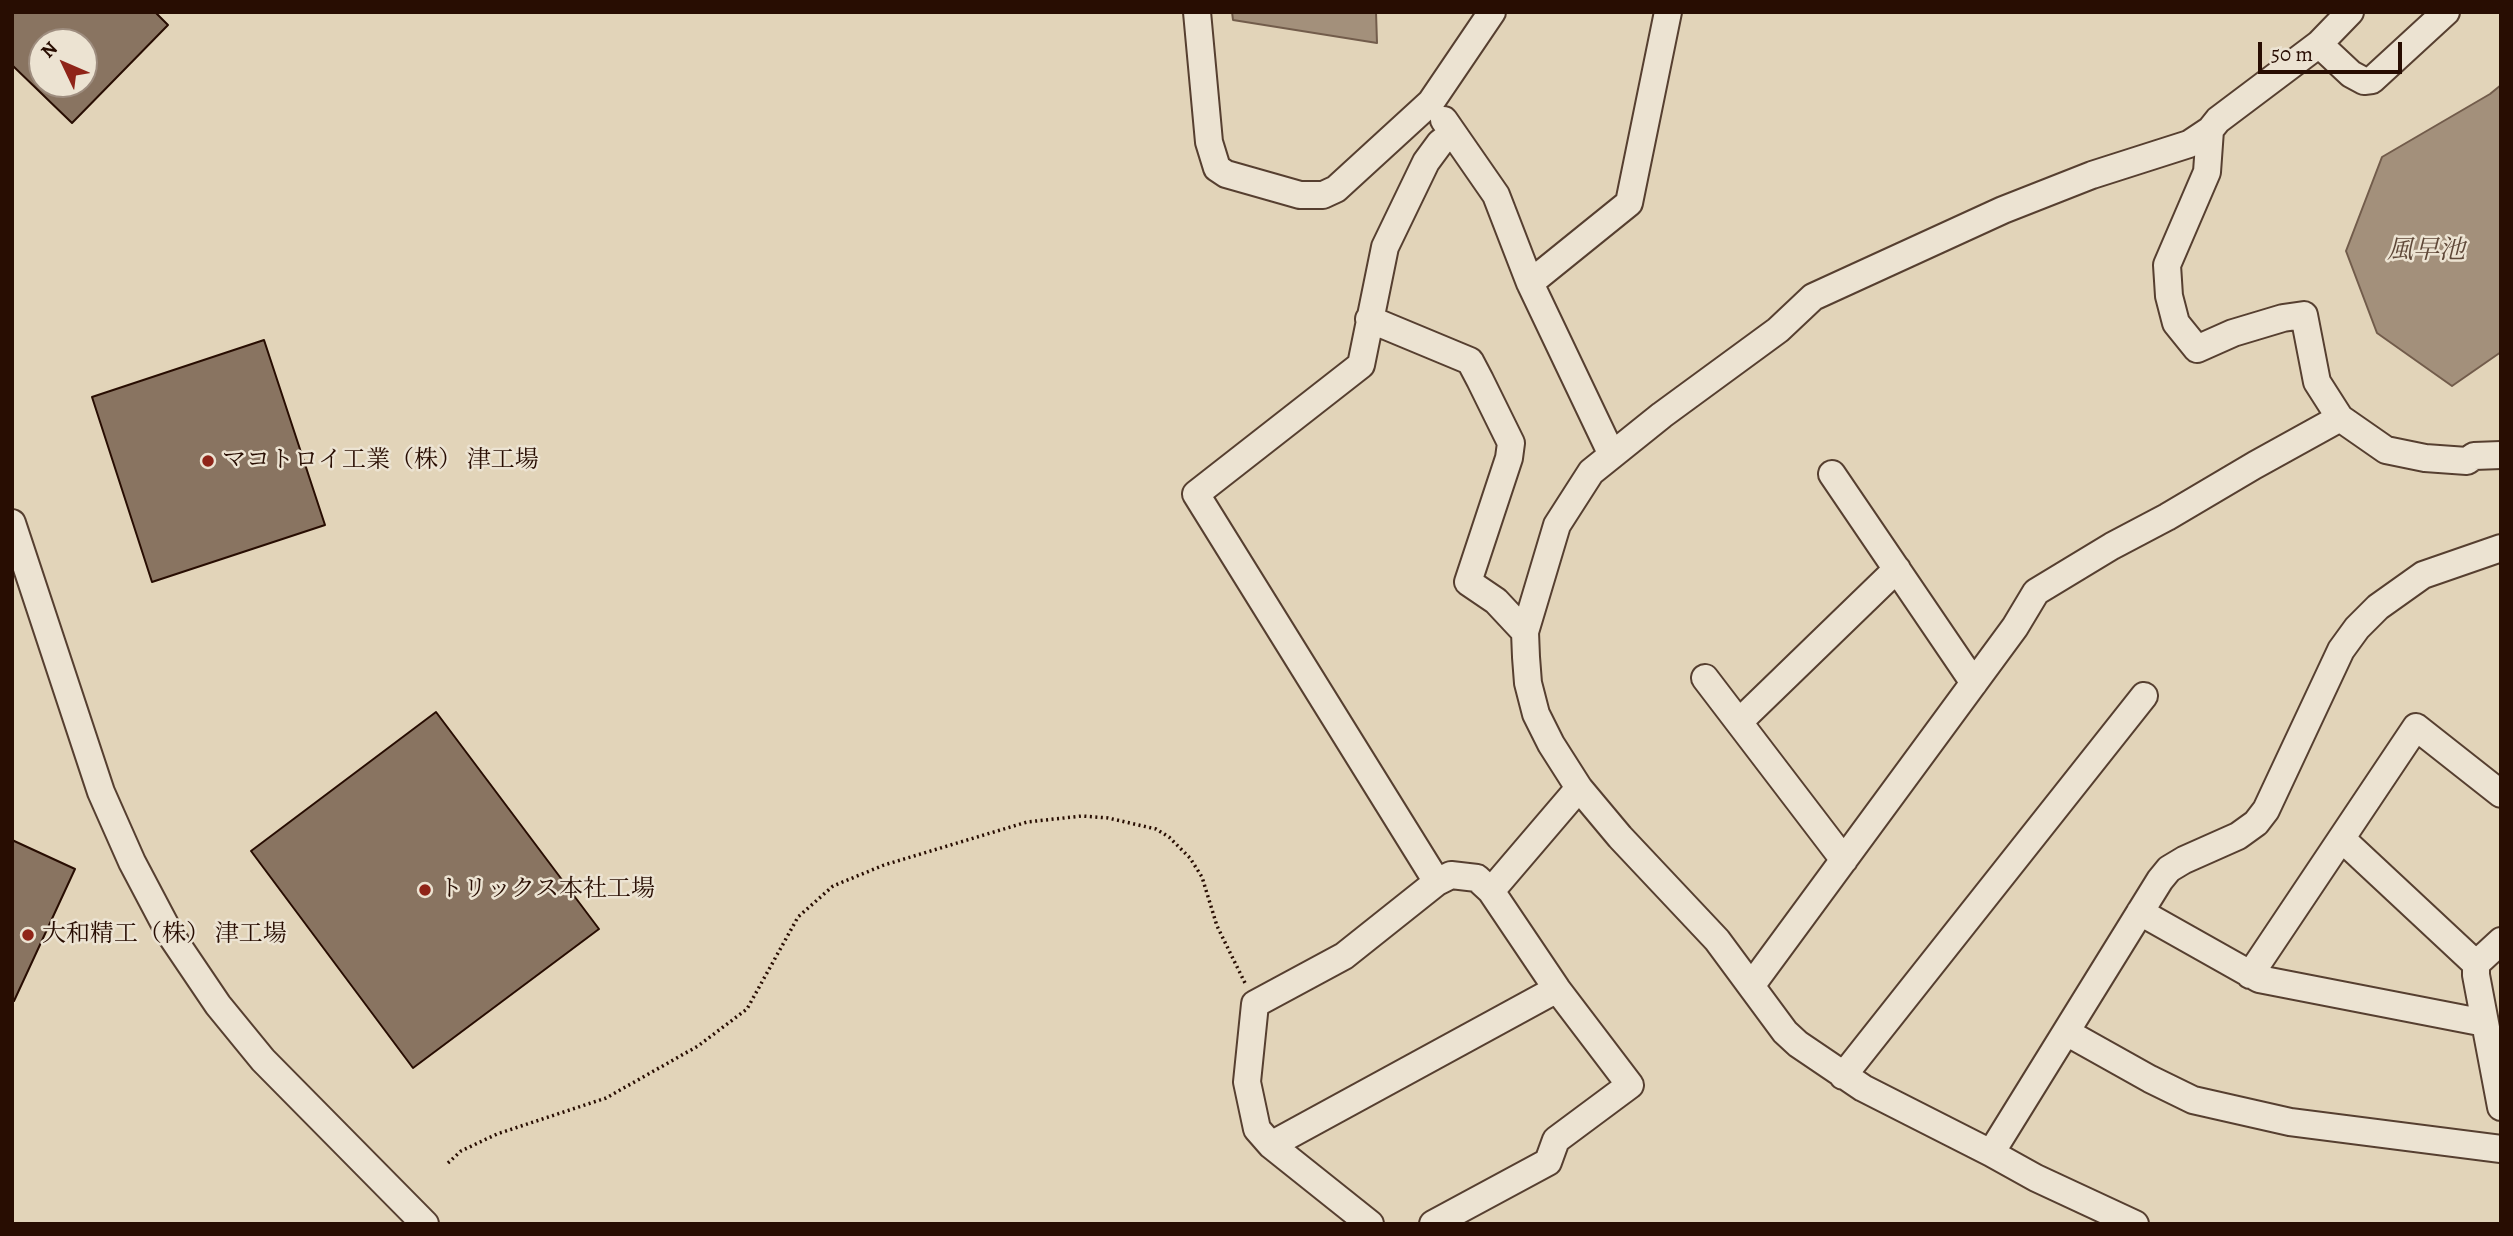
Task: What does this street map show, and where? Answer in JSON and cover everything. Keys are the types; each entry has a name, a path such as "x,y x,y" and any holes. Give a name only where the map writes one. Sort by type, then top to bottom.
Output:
{"street":[{"path":"1197,12 1209,142 1217,168 1226,174 1300,195 1323,195 1336,188 1431,102 1492,12"},
{"path":"1530,283 1629,203 1668,12"},
{"path":"2135,1224 2047,1184 1863,1088 1798,1044 1785,1032 1717,940 1620,837 1579,788 1551,744 1536,714 1528,683 1525,632 1557,525 1591,472 1662,415 1778,330 1813,297 2003,210 2092,175 2189,144 2319,44 2350,12"},
{"path":"2319,44 2351,74 2364,81 2372,80 2446,12"},
{"path":"1431,102 1496,195 1530,283 1612,455"},
{"path":"2210,130 2207,172 2167,265 2169,296 2176,323 2197,349 2234,333 2283,318 2304,315 2317,383 2340,418 2386,450 2426,458 2467,460 2474,456 2501,455"},
{"path":"1437,881 1196,494 1361,365 1385,247 1426,162 1440,143 1453,133"},
{"path":"1369,319 1470,361 1480,380 1511,443 1509,458 1468,582 1496,601 1525,632"},
{"path":"1751,986 2015,628 2036,592 2112,546 2340,418"},
{"path":"1832,474 1974,683"},
{"path":"12,523 101,792 132,862 170,934 218,1005 263,1060 425,1224"},
{"path":"1991,1153 2169,869 2238,836 2256,823 2266,810 2341,650 2357,628 2378,607 2423,575 2501,548"},
{"path":"1739,722 1897,569"},
{"path":"1705,678 1844,860"},
{"path":"1843,1076 2144,696"},
{"path":"2250,975 2416,727 2501,794"},
{"path":"1491,891 1579,788"},
{"path":"2342,839 2476,964 2501,1107"},
{"path":"1370,1224 1271,1145 1256,1129 1247,1082 1255,1004 1345,956 1437,881 1451,875 1478,877 1491,891 1557,989 1630,1085 1556,1140 1548,1162 1433,1224"},
{"path":"2140,912 2259,979 2485,1023"},
{"path":"2476,964 2501,941"},
{"path":"1271,1145 1557,989"},
{"path":"2066,1032 2193,1100 2290,1122 2501,1149"}],"path":[{"path":"448,1163 461,1151 497,1134 606,1098 698,1046 747,1009 799,917 833,886 884,864 1027,822 1082,816 1108,818 1156,830 1169,837 1190,858 1202,877 1217,926 1255,1004"}],"water":[{"path":"1232,12 1376,12 1377,43 1233,20"},
{"name":"風早池","path":"2501,85 2501,352 2452,386 2377,333 2346,251 2382,157"}],"building":[{"path":"12,12 155,12 168,25 98,96 98,28 28,28 28,80 12,65"},
{"path":"46,98 96,98 72,123"},
{"name":"マコトロイ工業（株） 津工場","path":"264,340 325,525 152,582 92,397"},
{"name":"トリックス本社工場","path":"436,712 599,929 413,1068 251,851"},
{"name":"大和精工（株） 津工場","path":"12,840 75,869 14,1001 12,1000"}],"place":[{"name":"マコトロイ工業（株） 津工場","path":"208,461"},
{"name":"トリックス本社工場","path":"425,890"},
{"name":"大和精工（株） 津工場","path":"28,935"}]}
